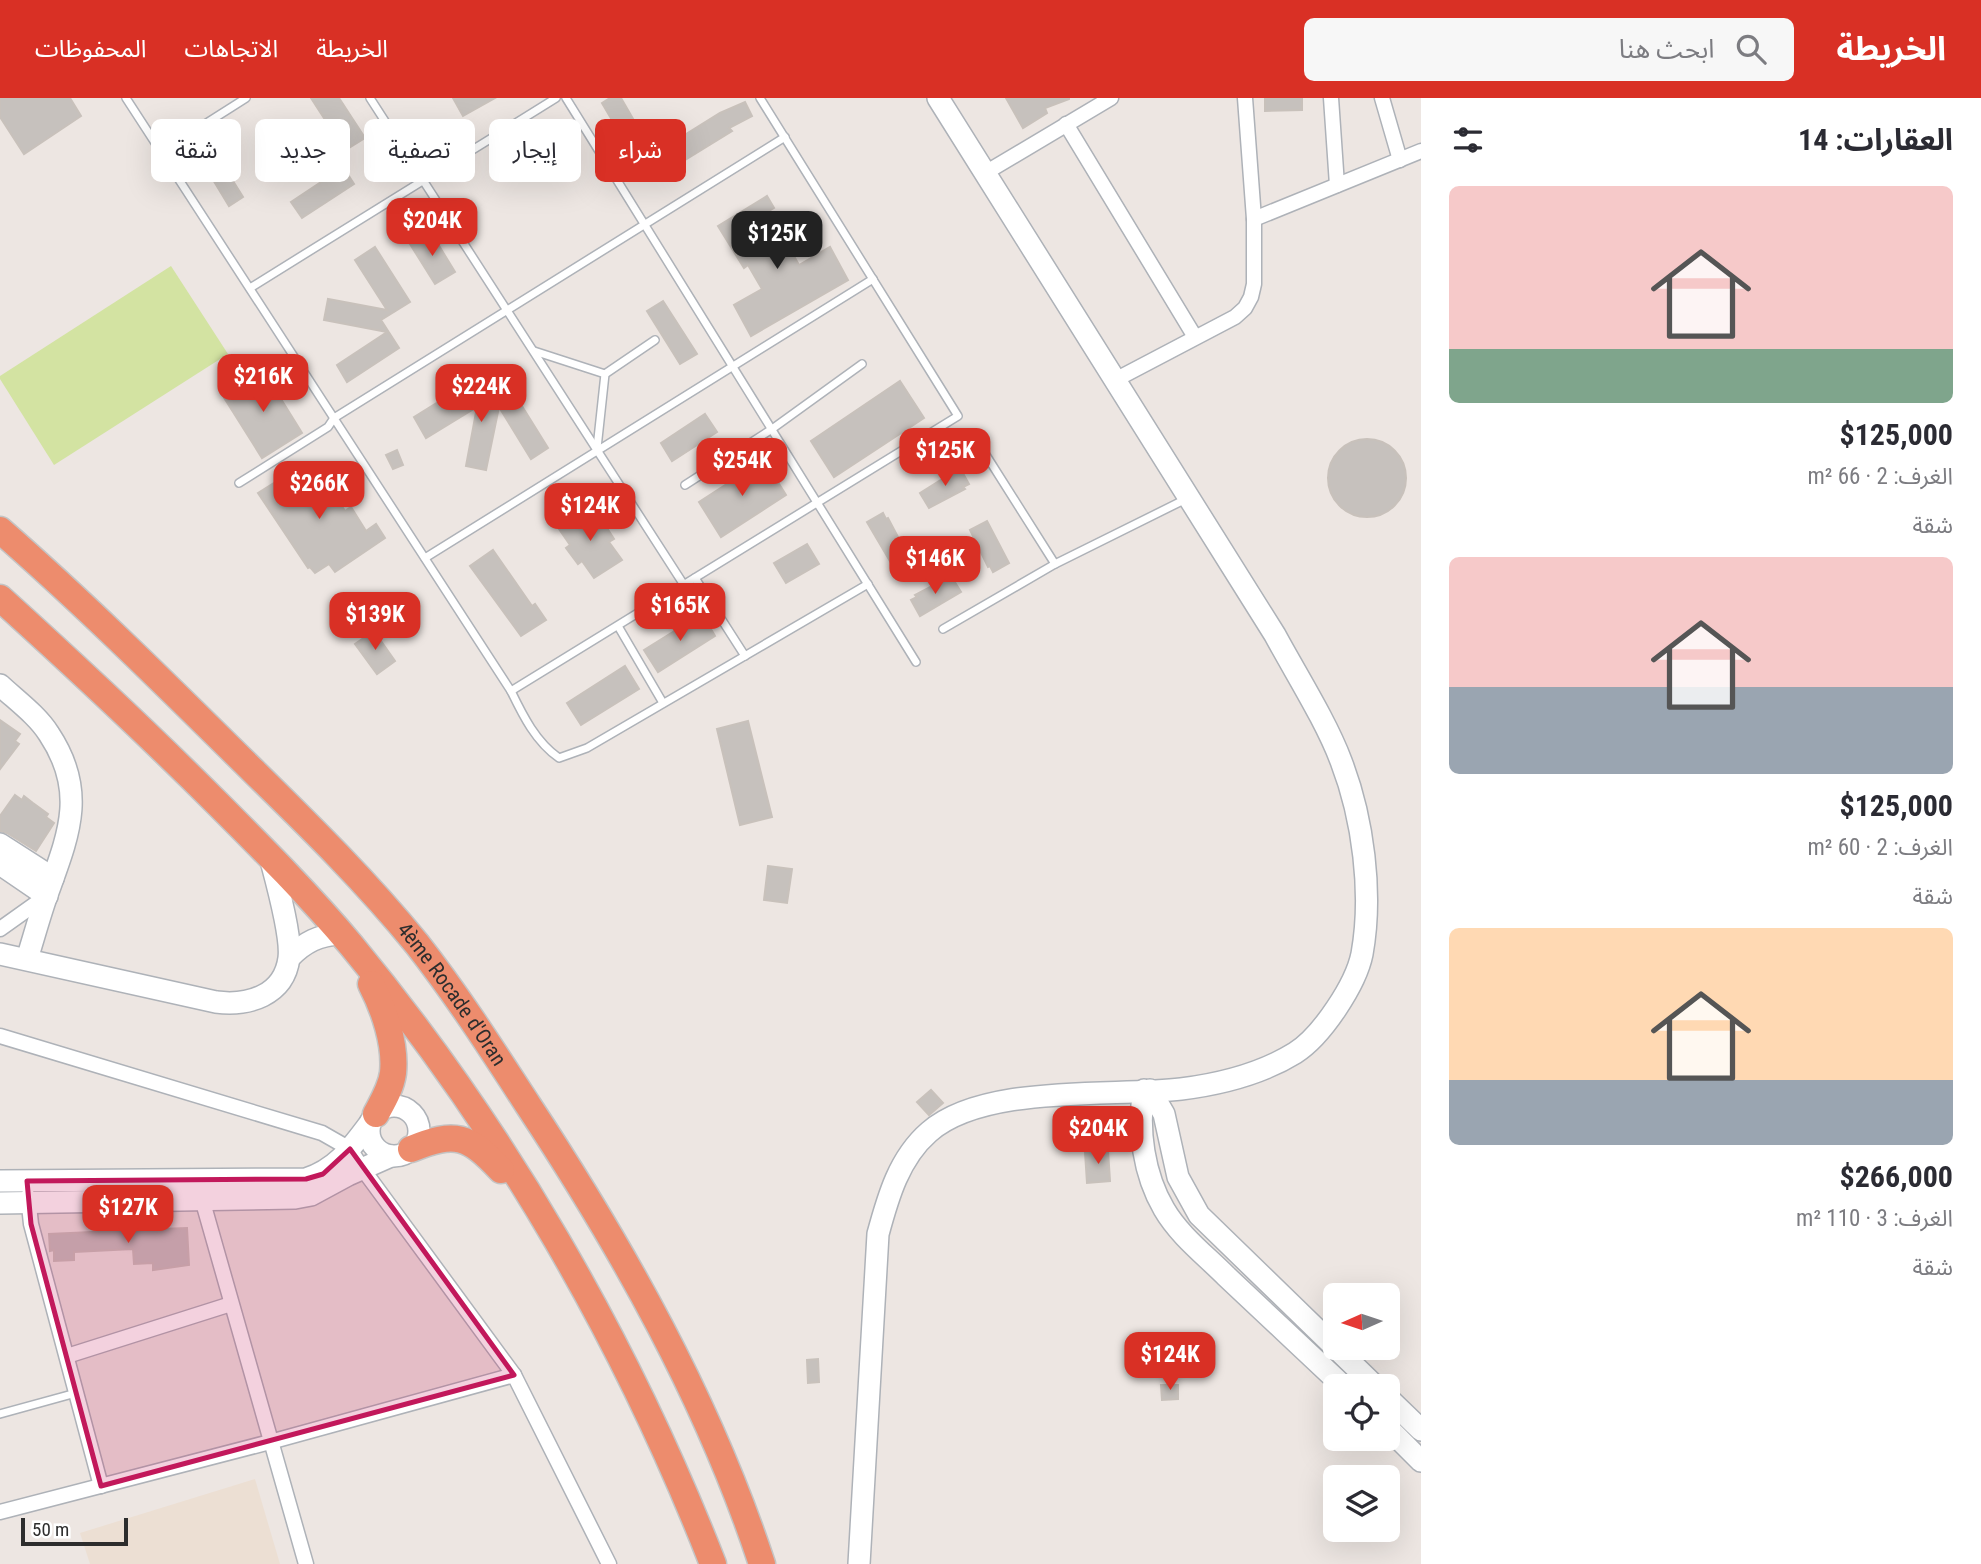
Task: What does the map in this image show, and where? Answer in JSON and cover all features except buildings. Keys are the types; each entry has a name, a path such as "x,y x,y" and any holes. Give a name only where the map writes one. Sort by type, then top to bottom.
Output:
{"highway":[{"name":"4ème Rocade d'Oran","path":"0,530 51,575 318,834 418,946 497,1057 601,1217 678,1361 728,1470 762,1564"},
{"path":"0,598 134,723 270,857 344,938 431,1047 481,1119 584,1287 659,1433 713,1564"},
{"path":"344,938 374,990 391,1045 393,1073 387,1092 373,1118"},
{"path":"401,1152 446,1137 467,1140 482,1151 542,1215"}],"main road":[{"path":"859,1564 878,1234 889,1192 905,1161 929,1132 962,1113 1023,1099 1179,1089 1234,1080 1266,1068 1297,1052 1324,1027 1344,997 1362,956 1365,869 1358,815 1341,760 1275,635 938,98"},
{"path":"0,685 48,732 61,755 69,780 72,806 69,832 27,959"},
{"path":"0,844 50,887"},
{"path":"270,857 282,906 290,957"},
{"path":"0,864 50,887"},
{"path":"0,954 234,1004 255,1001 270,993 280,982 290,957 312,939 326,935 344,938"},
{"path":"1167,1128 1182,1102 1208,1084"},
{"path":"1147,1090 1141,1123 1145,1151 1156,1194 1174,1224 1330,1374"},
{"path":"1147,1090 1161,1107 1178,1177 1199,1215 1363,1374"},
{"path":"1101,1093 1128,1109 1141,1123"},
{"path":"0,1181 306,1179 323,1174 350,1149 373,1118 392,1107 408,1111 414,1117 418,1133 401,1152 362,1168 311,1195 295,1198 0,1203"},
{"path":"373,1118 369,1130 373,1144 384,1154 401,1152"},
{"path":"1400,1410 1421,1430"},
{"path":"1400,1440 1421,1461"}],"street":[{"path":"985,173 1111,98"},
{"path":"1115,380 1235,317 1245,308 1251,297 1254,284 1254,219 1245,98"},
{"path":"1331,98 1337,185"},
{"path":"1382,98 1400,160"},
{"path":"1066,124 1195,338"},
{"path":"1254,219 1421,151"},
{"path":"0,929 24,914 50,887"},
{"path":"0,1036 322,1133 350,1149 514,1375 609,1564"},
{"path":"27,1181 31,1224 101,1486"},
{"path":"202,1199 306,1564"},
{"path":"67,1356 231,1304"},
{"path":"0,1512 514,1375"}],"lane":[{"path":"126,98 151,138"},
{"path":"213,119 246,98"},
{"path":"370,98 384,119"},
{"path":"475,149 556,98"},
{"path":"566,98 916,662"},
{"path":"511,691 958,416 760,98"},
{"path":"239,483 328,427 334,418 785,137"},
{"path":"180,182 511,691 524,717 546,749 559,758 587,748 868,584"},
{"path":"250,288 422,182"},
{"path":"425,182 684,585"},
{"path":"425,558 873,279"},
{"path":"597,449 605,374 655,340"},
{"path":"534,351 605,374"},
{"path":"685,485 772,429 862,364"},
{"path":"986,455 1055,564"},
{"path":"943,629 1055,564 1189,498"},
{"path":"695,578 745,656"},
{"path":"618,626 663,703"},
{"path":"0,1414 77,1392"}],"highlighted area":[{"path":"350,1149 514,1375 101,1486 31,1224 27,1181 306,1179 323,1174"}],"shaded area":[{"path":"255,1479 280,1564 90,1564 80,1533"}],"green space":[{"path":"171,266 228,354 54,465 0,376"}]}
